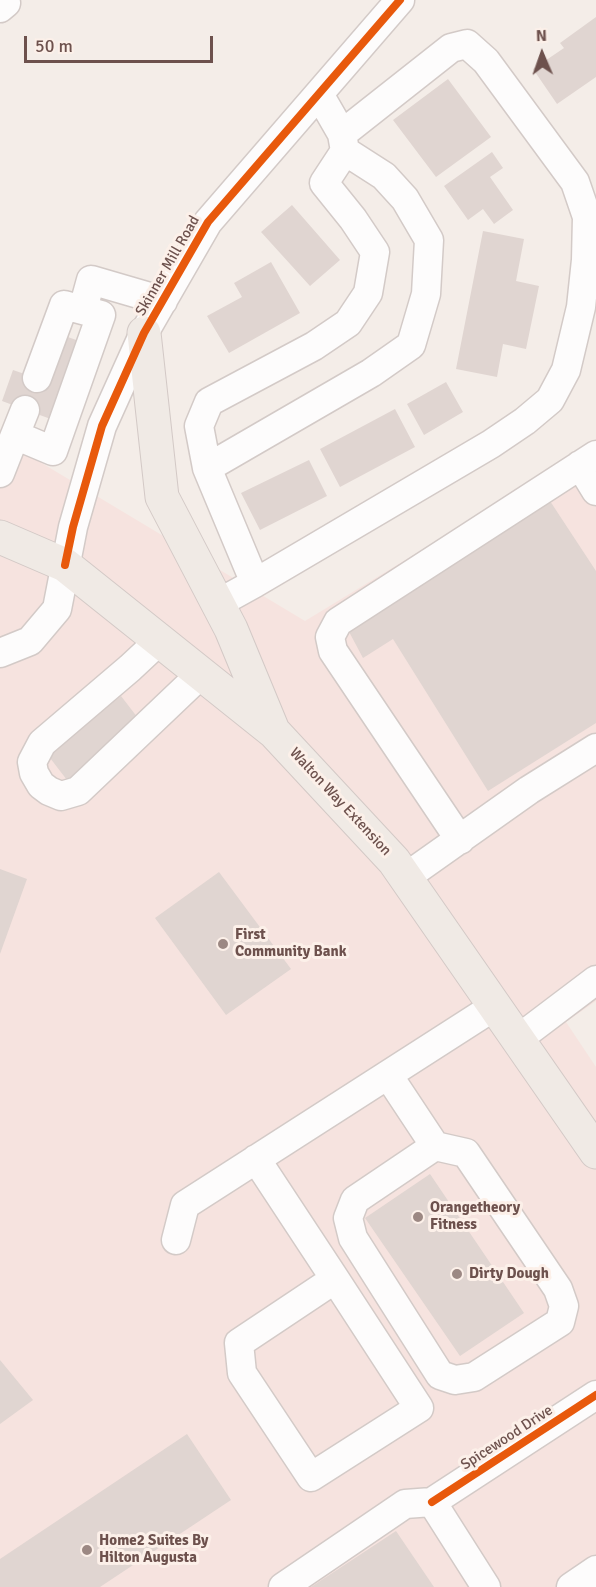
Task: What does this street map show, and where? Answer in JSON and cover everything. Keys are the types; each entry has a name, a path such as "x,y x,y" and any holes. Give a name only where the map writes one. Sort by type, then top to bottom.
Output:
{"main road":[{"path":"144,333 162,497 231,629 274,732"},
{"name":"Walton Way Extension","path":"0,537 65,565 274,732 394,861 596,1152"}],"street":[{"path":"0,8 6,3 4,0"},
{"name":"Skinner Mill Road","path":"0,653 30,641 57,609 73,527 102,426 144,333 208,222 400,0"},
{"path":"217,604 255,583 491,444 525,421 550,400 566,369 581,308 586,260 587,217 575,182 486,60 467,44 451,48 344,143 324,183 375,252 368,293 348,323 314,346 209,402 199,426 207,468 255,583"},
{"path":"207,468 370,373 411,345 426,294 429,240 405,199 384,176 344,143 319,94"},
{"path":"82,309 91,280 163,301"},
{"path":"37,378 64,305 101,315 53,451"},
{"path":"0,473 20,422 53,451 90,467"},
{"path":"460,840 333,651 330,637 338,622 588,460 596,491"},
{"path":"160,640 42,743 32,762 34,773 41,785 48,791 61,796 78,791 201,674"},
{"path":"406,877 529,790 596,748"},
{"path":"518,1039 596,980"},
{"path":"176,1240 185,1205 495,1006"},
{"path":"388,1075 435,1146 466,1153 558,1289 564,1306 560,1322 474,1377 455,1380 440,1375 353,1238 348,1218 355,1200 435,1146"},
{"path":"256,1159 419,1408 311,1477 242,1373 239,1343 335,1280"},
{"name":"Spicewood Drive","path":"432,1502 596,1395"},
{"path":"283,1587 405,1504 432,1502 486,1587"},
{"path":"571,1587 596,1570"}],"shaded area":[{"path":"0,438 305,621 596,444 596,1001 566,1022 596,1067 596,1587 0,1587"}],"building":[{"path":"596,17 596,77 557,104 533,69 564,48 560,43"},
{"path":"448,79 491,137 436,177 393,120"},
{"path":"492,152 503,168 490,177 513,210 494,224 483,209 468,220 444,186"},
{"path":"292,205 340,260 310,286 261,232"},
{"path":"483,231 524,239 516,281 539,286 526,349 503,344 497,377 456,369"},
{"path":"271,262 300,313 229,353 207,316 242,297 234,283"},
{"path":"59,334 85,343 56,421 2,401 13,370 42,380"},
{"path":"446,382 463,412 424,435 407,404"},
{"path":"395,409 415,447 340,487 320,449"},
{"path":"309,460 327,496 260,530 241,493"},
{"path":"550,501 596,571 596,723 488,791 393,639 363,658 347,628"},
{"path":"121,696 141,722 67,780 47,754"},
{"path":"0,869 27,879 0,954"},
{"name":"First Community Bank","path":"219,872 291,969 226,1015 155,918"},
{"path":"430,1174 524,1313 460,1356 365,1218"},
{"path":"0,1360 33,1400 0,1424"},
{"path":"187,1434 231,1500 100,1587 0,1587 0,1559"},
{"path":"396,1531 434,1587 311,1587"}],"cycle path":[{"path":"65,565 73,527 102,426 144,333 208,222 400,0"},
{"path":"432,1502 596,1395"}],"place":[{"name":"First Community Bank","path":"223,944"},
{"name":"Orangetheory Fitness","path":"418,1217"},
{"name":"Dirty Dough","path":"457,1274"},
{"name":"Home2 Suites By Hilton Augusta","path":"87,1550"}]}
